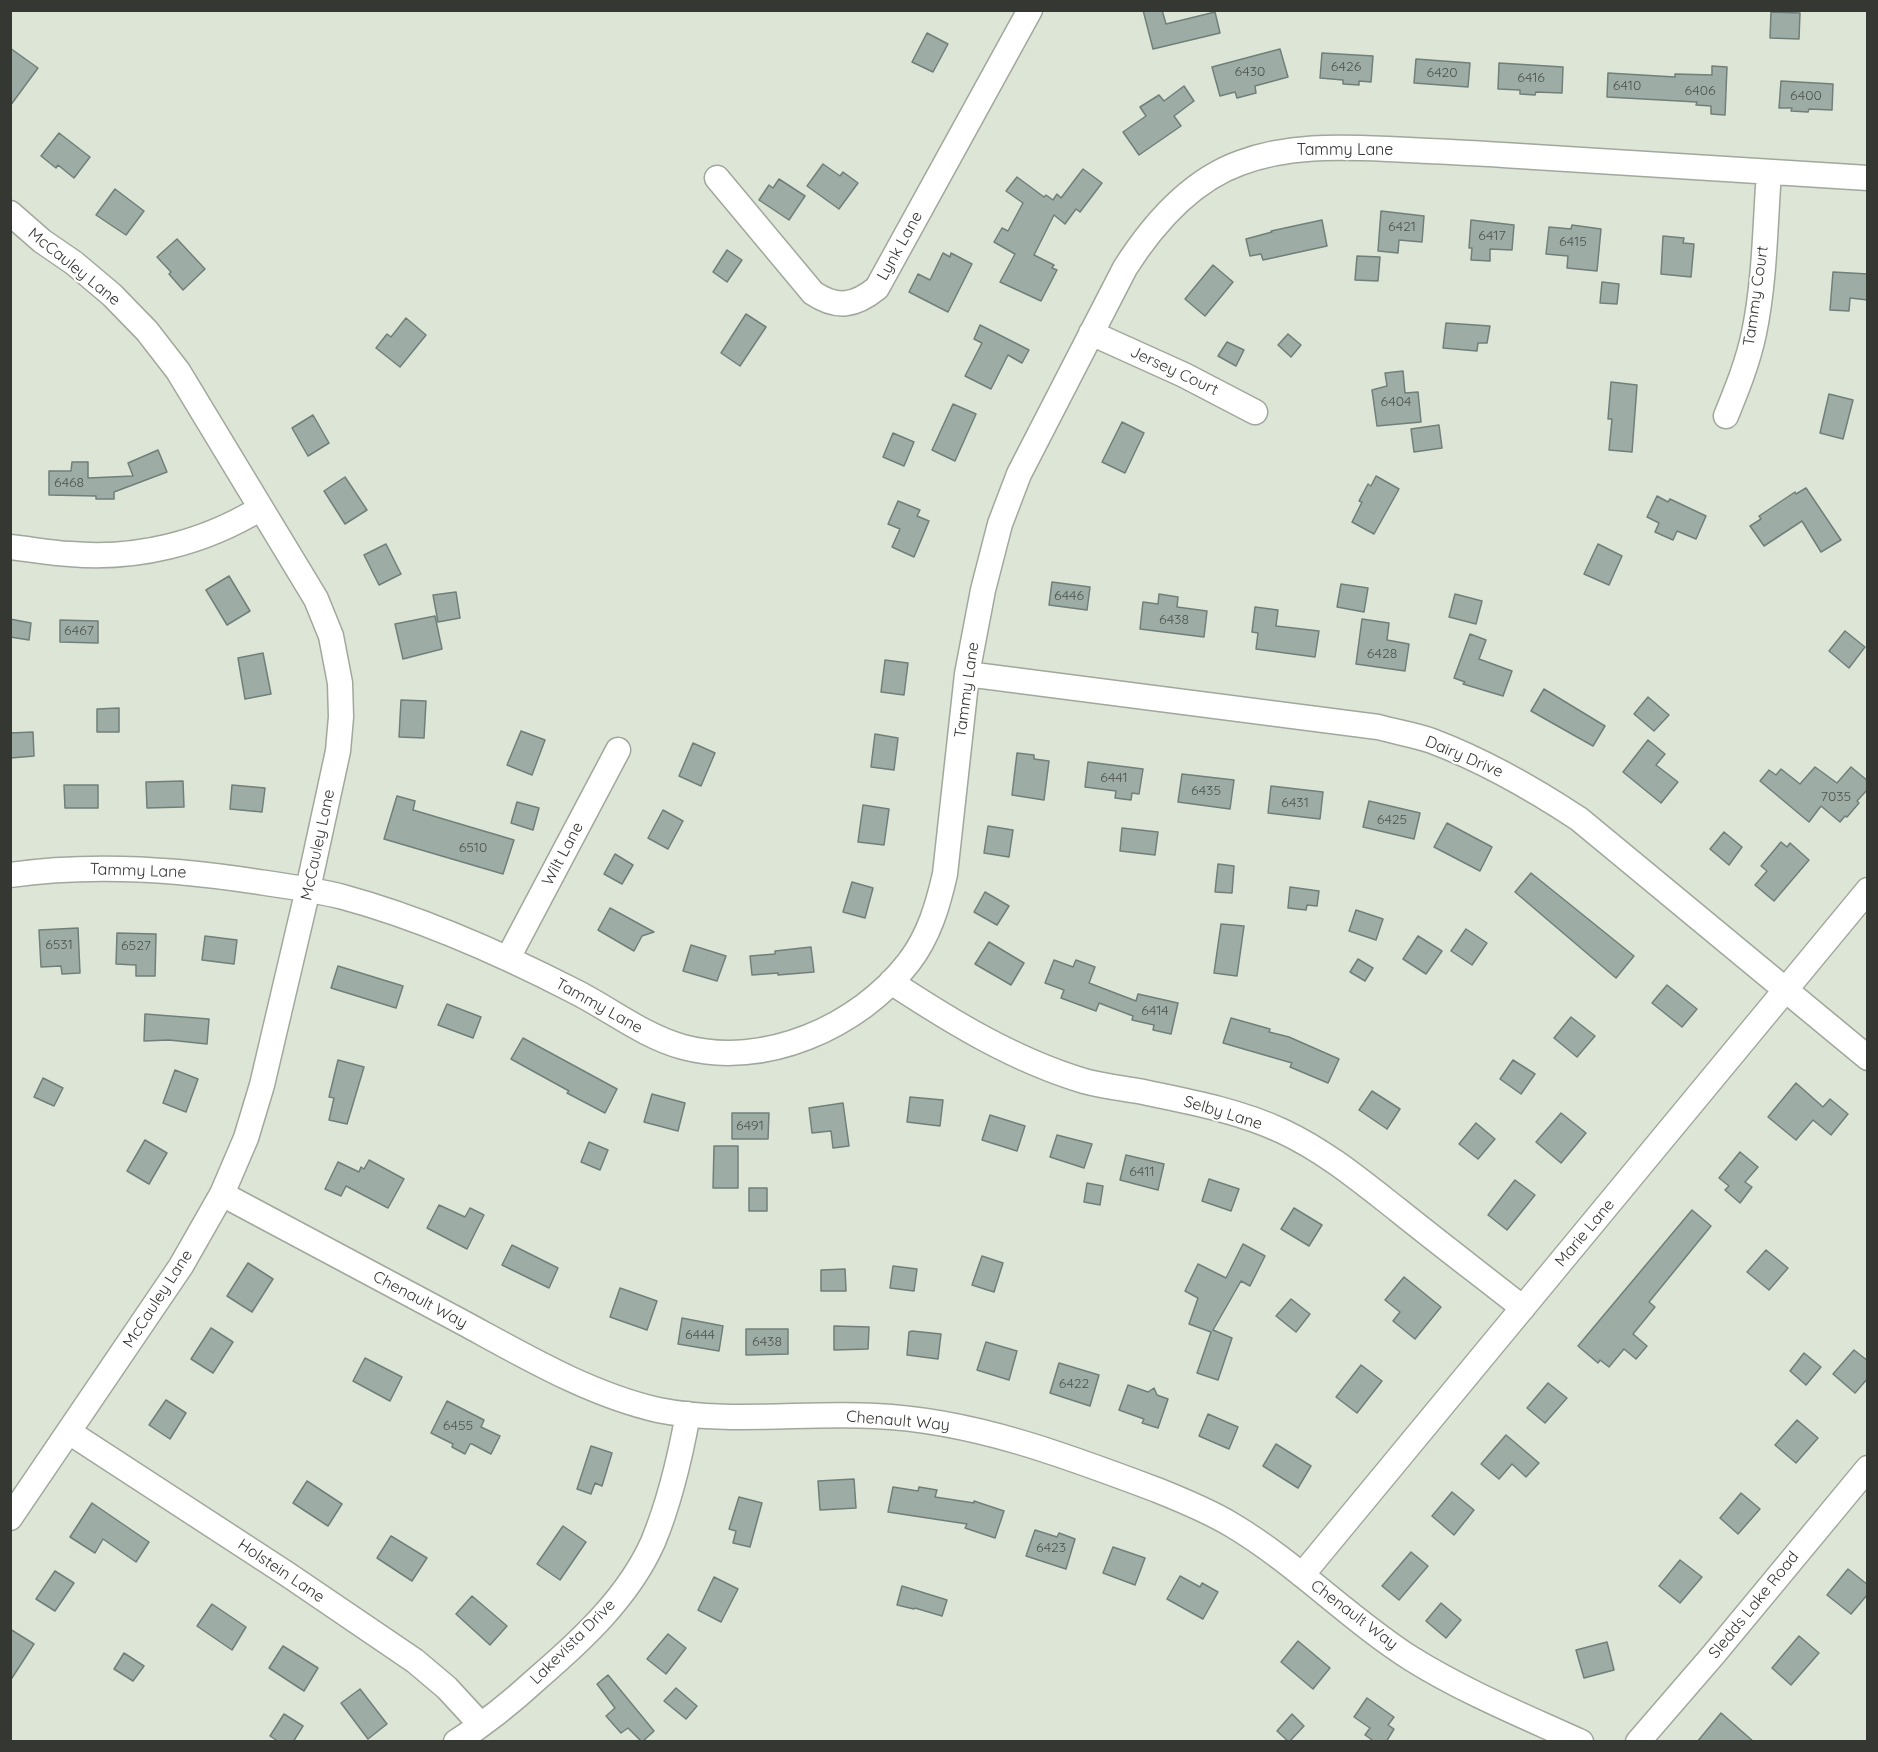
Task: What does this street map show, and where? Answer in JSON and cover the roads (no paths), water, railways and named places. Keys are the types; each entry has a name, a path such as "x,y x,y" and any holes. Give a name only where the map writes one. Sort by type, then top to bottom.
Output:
{"street":[{"name":"Lynk Lane","path":"717,178 813,292 823,299 837,303 852,303 866,297 877,288 1030,10"},
{"name":"Tammy Lane","path":"10,875 89,869 143,868 228,877 308,889 343,897 415,921 508,958 578,993 650,1034 683,1047 717,1053 746,1053 805,1038 861,1008 891,982 910,960 926,933 938,904 945,874 967,674 983,590 1000,524 1019,474 1130,259 1163,217 1186,195 1211,177 1239,163 1275,152 1299,148 1344,147 1448,151 1868,178"},
{"name":"Tammy Court","path":"1726,416 1741,379 1754,333 1761,286 1768,172"},
{"name":"McCauley Lane","path":"10,213 112,295 147,331 178,371 316,599 331,636 340,683 341,717 338,751 308,889 262,1085 246,1138 222,1194 181,1266 10,1518"},
{"name":"Jersey Court","path":"1091,333 1184,375 1255,412"},
{"path":"10,547 70,554 109,555 148,551 185,543 222,530 261,508"},
{"name":"Dairy Drive","path":"967,674 1169,701 1308,716 1378,727 1430,741 1480,761 1538,792 1579,819 1868,1058"},
{"name":"Wilt Lane","path":"508,958 618,750"},
{"name":"Marie Lane","path":"1302,1575 1868,890"},
{"name":"Selby Lane","path":"891,982 946,1018 1002,1049 1046,1068 1087,1081 1183,1100 1243,1116 1309,1145 1343,1167 1523,1308"},
{"name":"Chenault Way","path":"222,1194 537,1362 602,1392 630,1402 688,1414 874,1415 928,1421 996,1436 1160,1491 1233,1525 1302,1575 1352,1617 1411,1658 1495,1703 1581,1742"},
{"name":"Lakevista Drive","path":"456,1742 503,1709 567,1653 611,1607 634,1576 652,1543 667,1505 678,1466 688,1414"},
{"name":"Holstein Lane","path":"69,1432 287,1574 415,1661 447,1688 481,1725"},
{"name":"Sledds Lake Road","path":"1638,1742 1868,1468"}]}
